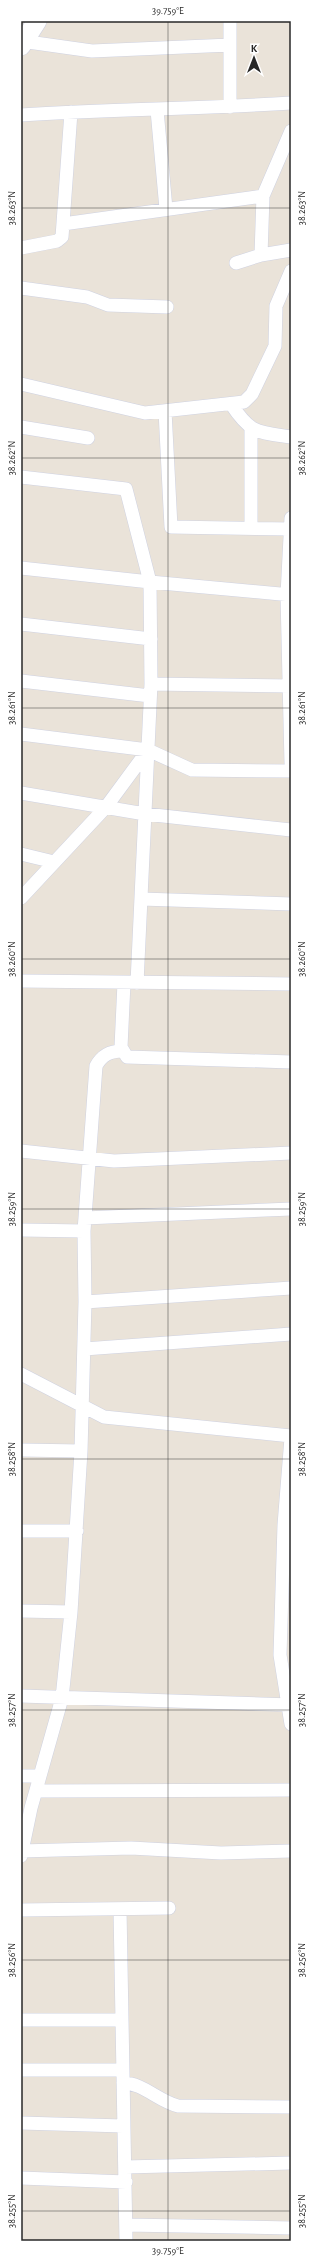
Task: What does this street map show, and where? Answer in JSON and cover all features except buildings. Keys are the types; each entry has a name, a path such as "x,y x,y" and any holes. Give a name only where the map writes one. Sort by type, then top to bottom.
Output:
{"main road":[{"path":"22,43 37,21"}],"street":[{"path":"230,21 230,107"},
{"path":"22,43 92,51 230,45"},
{"path":"21,115 230,107 291,103"},
{"path":"157,110 166,209"},
{"path":"21,248 56,241 62,237 70,112"},
{"path":"261,255 263,196 291,131"},
{"path":"63,224 263,196"},
{"path":"236,263 261,255 291,250"},
{"path":"21,387 145,413 244,402 252,394 275,346 276,306 291,271"},
{"path":"21,288 87,297 108,305 167,307"},
{"path":"231,404 244,424 257,432 291,437"},
{"path":"165,411 171,527 251,528 291,523 289,595 291,763"},
{"path":"21,428 88,438"},
{"path":"251,428 251,528"},
{"path":"21,477 126,489 150,582 150,690 141,899 122,1051"},
{"path":"21,568 289,595"},
{"path":"21,624 151,638"},
{"path":"21,681 150,690 290,686"},
{"path":"21,734 148,750 192,770 291,771"},
{"path":"21,898 106,806 148,750"},
{"path":"21,793 106,806 145,814 291,830"},
{"path":"21,854 54,862"},
{"path":"141,899 291,904"},
{"path":"21,981 291,984"},
{"path":"291,1062 131,1058 122,1051 108,1053 102,1057 96,1066 84,1225 85,1302 81,1451 71,1612 62,1698 36,1791 22,1853 131,1848 221,1852 291,1851"},
{"path":"21,1151 90,1159 159,1159 291,1152"},
{"path":"21,1230 291,1209"},
{"path":"85,1302 291,1288"},
{"path":"84,1349 291,1334"},
{"path":"21,1374 82,1404 104,1417 291,1437 289,1478 284,1525 280,1655 291,1724"},
{"path":"21,1450 81,1451"},
{"path":"21,1531 77,1530"},
{"path":"21,1611 71,1612"},
{"path":"21,1696 289,1705"},
{"path":"21,1776 40,1776"},
{"path":"36,1791 291,1790"},
{"path":"21,1910 169,1908"},
{"path":"120,1909 126,2241"},
{"path":"21,2020 122,2020"},
{"path":"21,2070 122,2070"},
{"path":"123,2083 133,2083 166,2102 178,2106 291,2107"},
{"path":"21,2122 123,2126"},
{"path":"125,2167 291,2163"},
{"path":"21,2178 126,2182"},
{"path":"126,2225 291,2228"}]}
